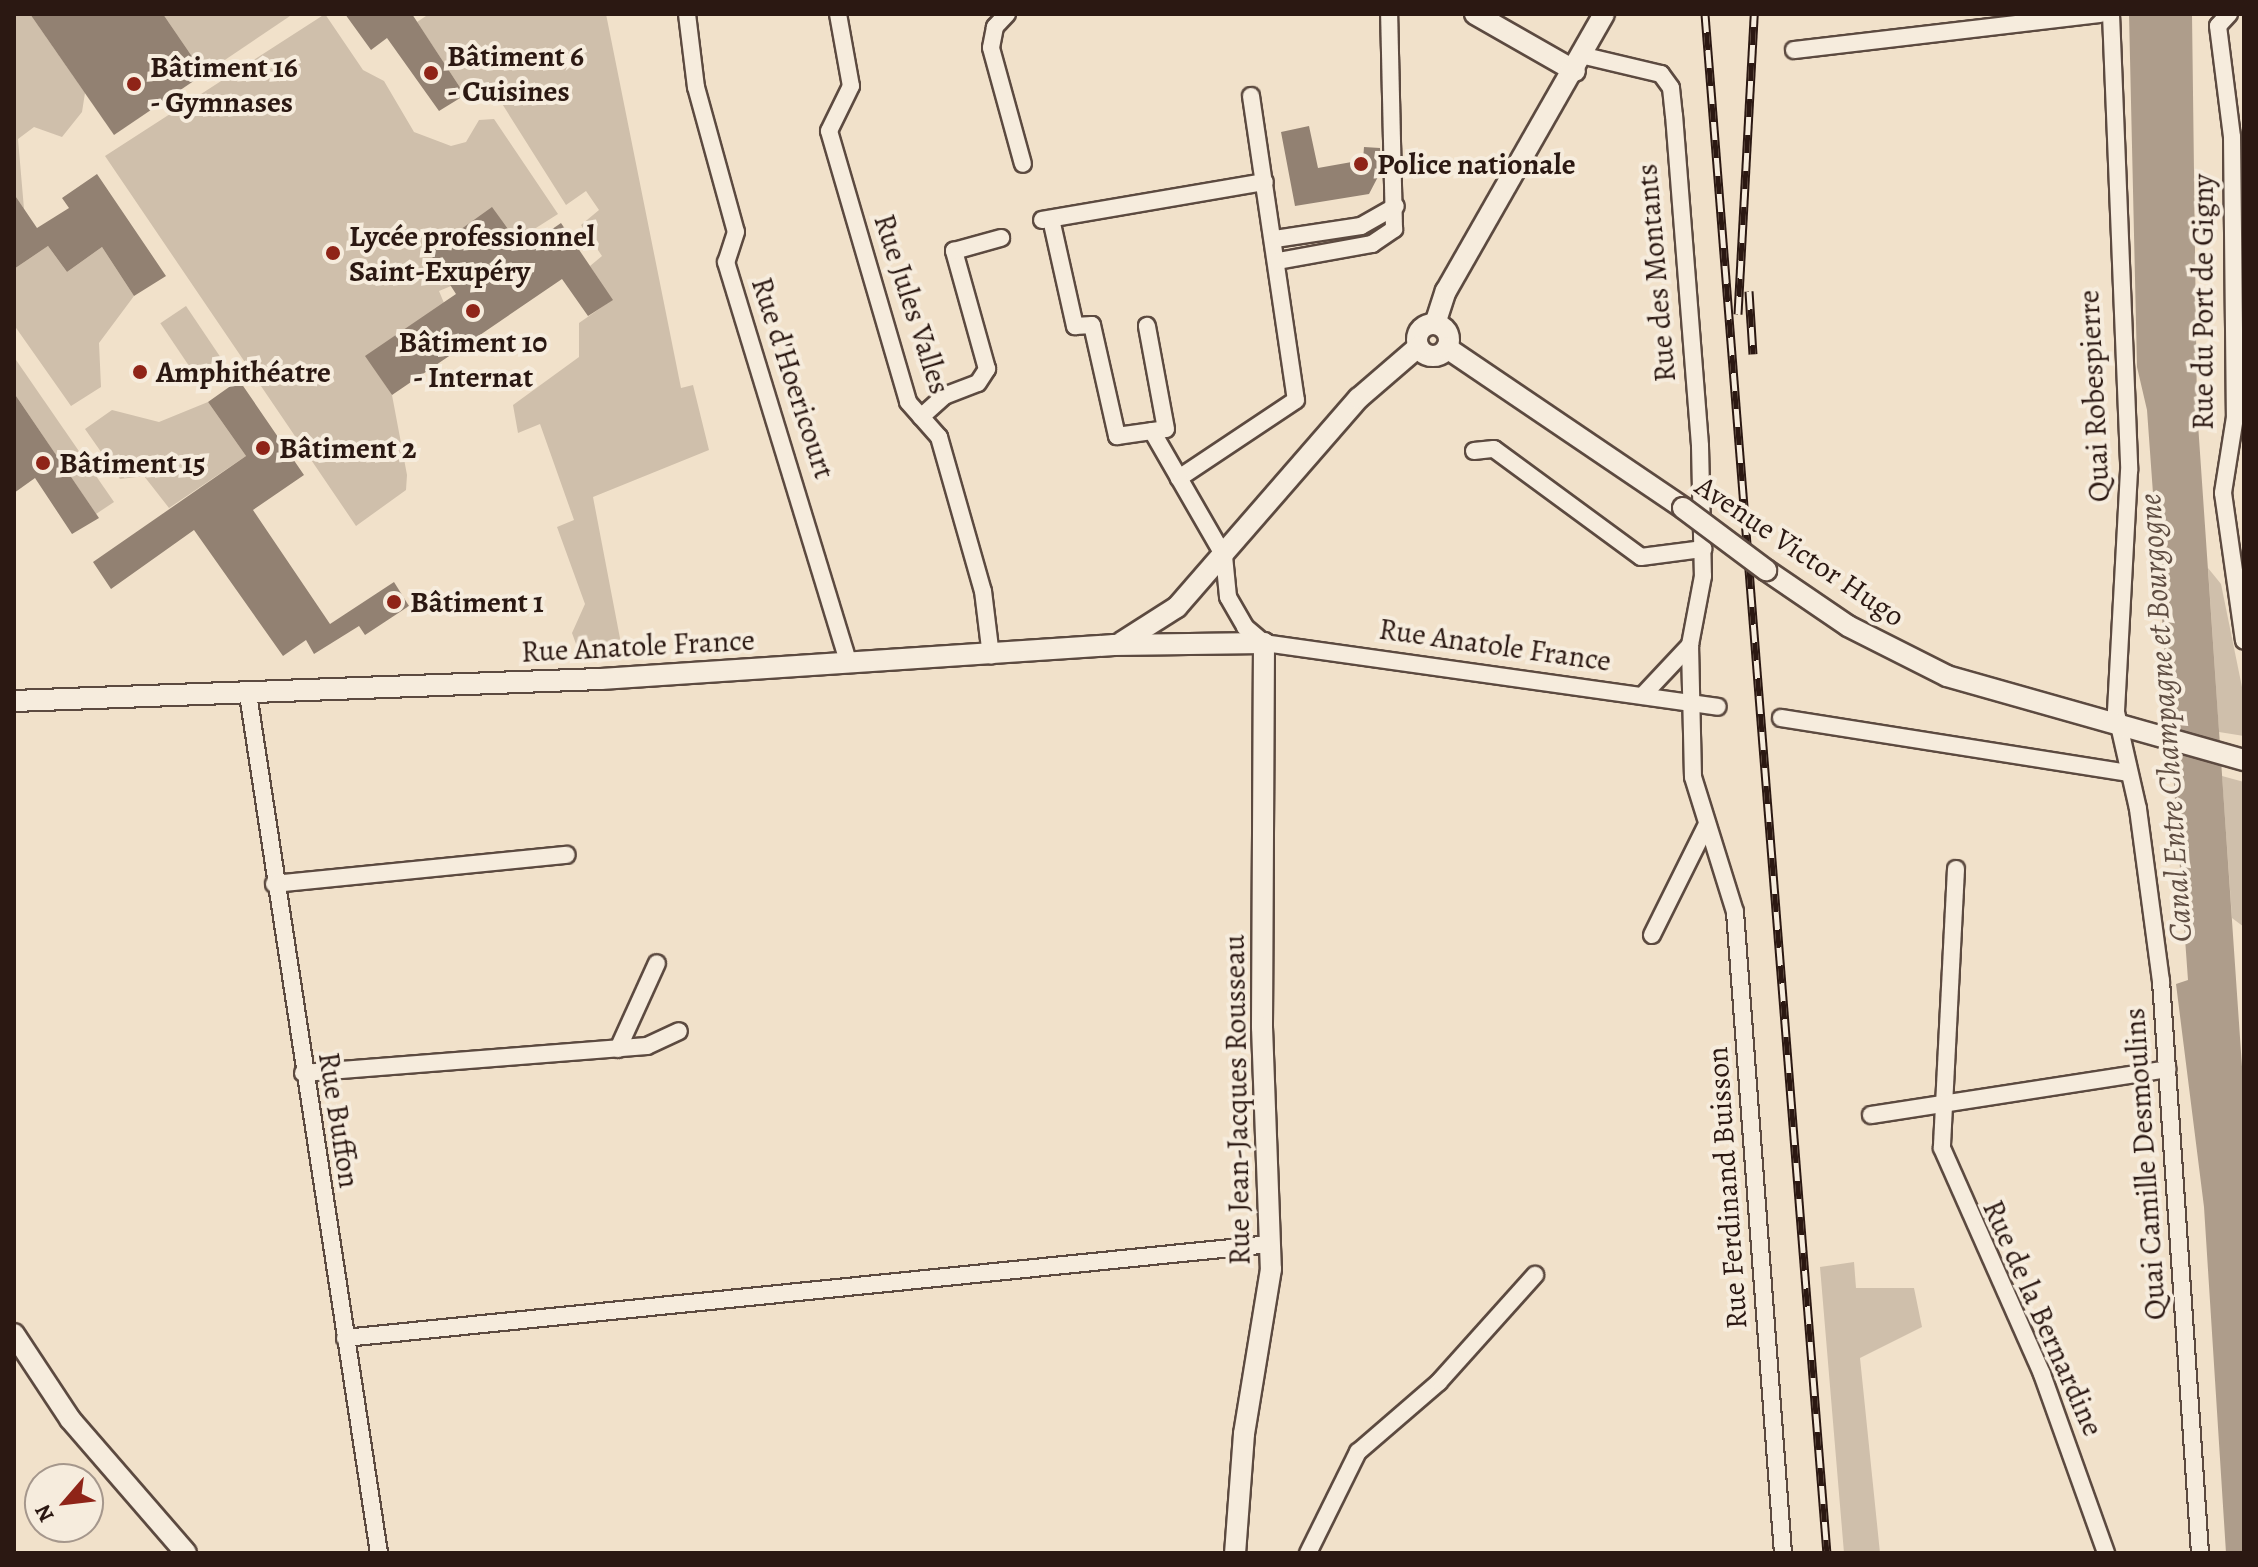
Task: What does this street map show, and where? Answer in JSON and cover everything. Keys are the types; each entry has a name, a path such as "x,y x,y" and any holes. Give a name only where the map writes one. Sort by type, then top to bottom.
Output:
{"street":[{"name":"Rue d'Hoericourt","path":"687,14 696,87 736,232 726,262 849,664"},
{"name":"Rue Jules Valles","path":"838,14 851,86 829,131 908,402 939,437 983,591 991,656"},
{"path":"1007,14 995,27 991,48 1023,164"},
{"path":"1278,261 1387,238 1396,206 1389,14"},
{"name":"Rue des Montants","path":"1475,14 1580,64 1652,71 1671,88 1703,549 1690,645 1689,702"},
{"path":"1114,645 1159,622 1224,556 1359,398 1418,347 1418,332 1435,324 1446,291 1580,64 1604,14"},
{"path":"1794,50 2100,14"},
{"name":"Quai Robespierre","path":"2111,14 2129,471 2128,773"},
{"name":"Rue du Port de Gigny","path":"2229,14 2218,26 2232,137 2235,417 2223,505 2244,641"},
{"path":"1179,478 1296,400 1275,239 1251,96"},
{"path":"1147,326 1166,429 1117,436 1092,325 1075,326 1046,220 1265,182"},
{"path":"1275,239 1361,226 1396,206"},
{"path":"921,417 944,396 978,383 987,369 954,251 1001,238"},
{"path":"1418,347 1435,357 1447,348 1447,333 1435,324"},
{"name":"Avenue Victor Hugo","path":"1447,348 1515,390 1848,626 1947,676 2126,730 2244,760"},
{"path":"1152,431 1224,556 1234,613 1264,643"},
{"path":"1474,451 1494,449 1641,557 1703,549"},
{"name":"Rue Anatole France","path":"14,701 248,694 849,664 1114,645 1264,643 1718,707"},
{"name":"Rue Jean-Jacques Rousseau","path":"1235,1553 1270,1244 1262,1027 1264,643"},
{"path":"1643,695 1690,645"},
{"name":"Rue Buffon","path":"248,694 274,884 379,1553"},
{"name":"Rue Ferdinand Buisson","path":"1689,702 1693,777 1735,912 1783,1553"},
{"path":"1781,718 2128,773"},
{"name":"Quai Camille Desmoulins","path":"2128,773 2141,825 2167,1069 2200,1553"},
{"path":"1652,935 1707,824"},
{"path":"274,884 567,855"},
{"name":"Rue de la Bernardine","path":"1956,869 1947,1104 1942,1148 1961,1203 2042,1374 2106,1553"},
{"path":"618,1049 657,963"},
{"path":"303,1073 618,1049 679,1031"},
{"path":"1871,1115 2167,1069"},
{"path":"345,1338 1270,1244"},
{"path":"1308,1553 1358,1452 1439,1382 1535,1275"},
{"path":"14,1334 70,1419 186,1553"}],"shaded area":[{"path":"14,14 30,14 85,93 82,112 62,137 34,127 18,139 24,209 14,194"},
{"path":"163,14 293,14 204,74"},
{"path":"325,14 363,70 384,81 414,132 451,146 466,142 479,120 494,119 558,214 517,240 492,208 451,286 439,291 444,303 366,356 392,395 407,475 406,490 356,526 105,156"},
{"path":"429,14 606,14 681,388 693,385 709,450 593,497 623,654 580,655 572,633 585,604 557,527 574,520 540,424 518,433 513,405 579,357 579,323 612,300 590,266 602,256 581,225 599,210 586,191 566,205 494,91 480,83 465,95 417,22"},
{"path":"2129,14 2192,14 2197,409 2244,1096 2244,1553 2226,1553 2204,1207 2176,984 2188,980 2147,410 2137,367"},
{"path":"48,246 67,272 102,247 134,296 99,343 101,387 71,406 14,325 14,269"},
{"path":"186,306 221,357 195,375 160,323"},
{"path":"14,357 114,502 96,514 14,393"},
{"path":"208,402 246,456 169,508 144,476 120,479 85,429 112,410 159,422"},
{"path":"2208,568 2221,584 2244,697 2244,736 2219,732"},
{"path":"2222,776 2244,782 2244,927 2232,918"},
{"path":"1854,1262 1856,1288 1914,1288 1922,1327 1860,1358 1880,1553 1844,1553 1820,1267"}],"building":[{"name":"Bâtiment 16 - Gymnases","path":"30,14 163,14 204,74 114,135"},
{"name":"Bâtiment 6 - Cuisines","path":"345,14 412,14 465,95 439,111 387,38 371,50"},
{"name":"Police nationale","path":"1309,126 1318,168 1363,160 1364,147 1380,148 1381,171 1369,194 1295,206 1281,132"},
{"path":"97,174 166,276 134,296 102,247 67,272 48,246 14,269 14,194 37,228 69,208 62,198"},
{"name":"Bâtiment 10 - Internat","path":"492,207 523,249 561,223 613,300 588,316 562,279 392,395 365,356 456,294 429,252"},
{"path":"239,380 304,475 253,510 330,624 394,582 409,606 365,635 359,626 314,654 306,640 283,656 194,530 111,589 93,562 246,456 208,402"},
{"name":"Bâtiment 15","path":"14,393 99,518 72,534 35,478 14,493"}],"railway":[{"path":"1705,14 1827,1553"},
{"path":"1738,314 1754,14"},
{"path":"1749,291 1753,354"}],"place":[{"name":"Bâtiment 6 - Cuisines","path":"431,73"},
{"name":"Bâtiment 16 - Gymnases","path":"134,84"},
{"name":"Police nationale","path":"1361,164"},
{"name":"Lycée professionnel Saint-Exupéry","path":"333,253"},
{"name":"Bâtiment 10 - Internat","path":"473,311"},
{"name":"Amphithéatre","path":"140,372"},
{"name":"Bâtiment 2","path":"263,448"},
{"name":"Bâtiment 15","path":"43,463"},
{"name":"Bâtiment 1","path":"394,602"}],"water label":[{"name":"Canal Entre Champagne et Bourgogne","path":"2165,718"}]}
